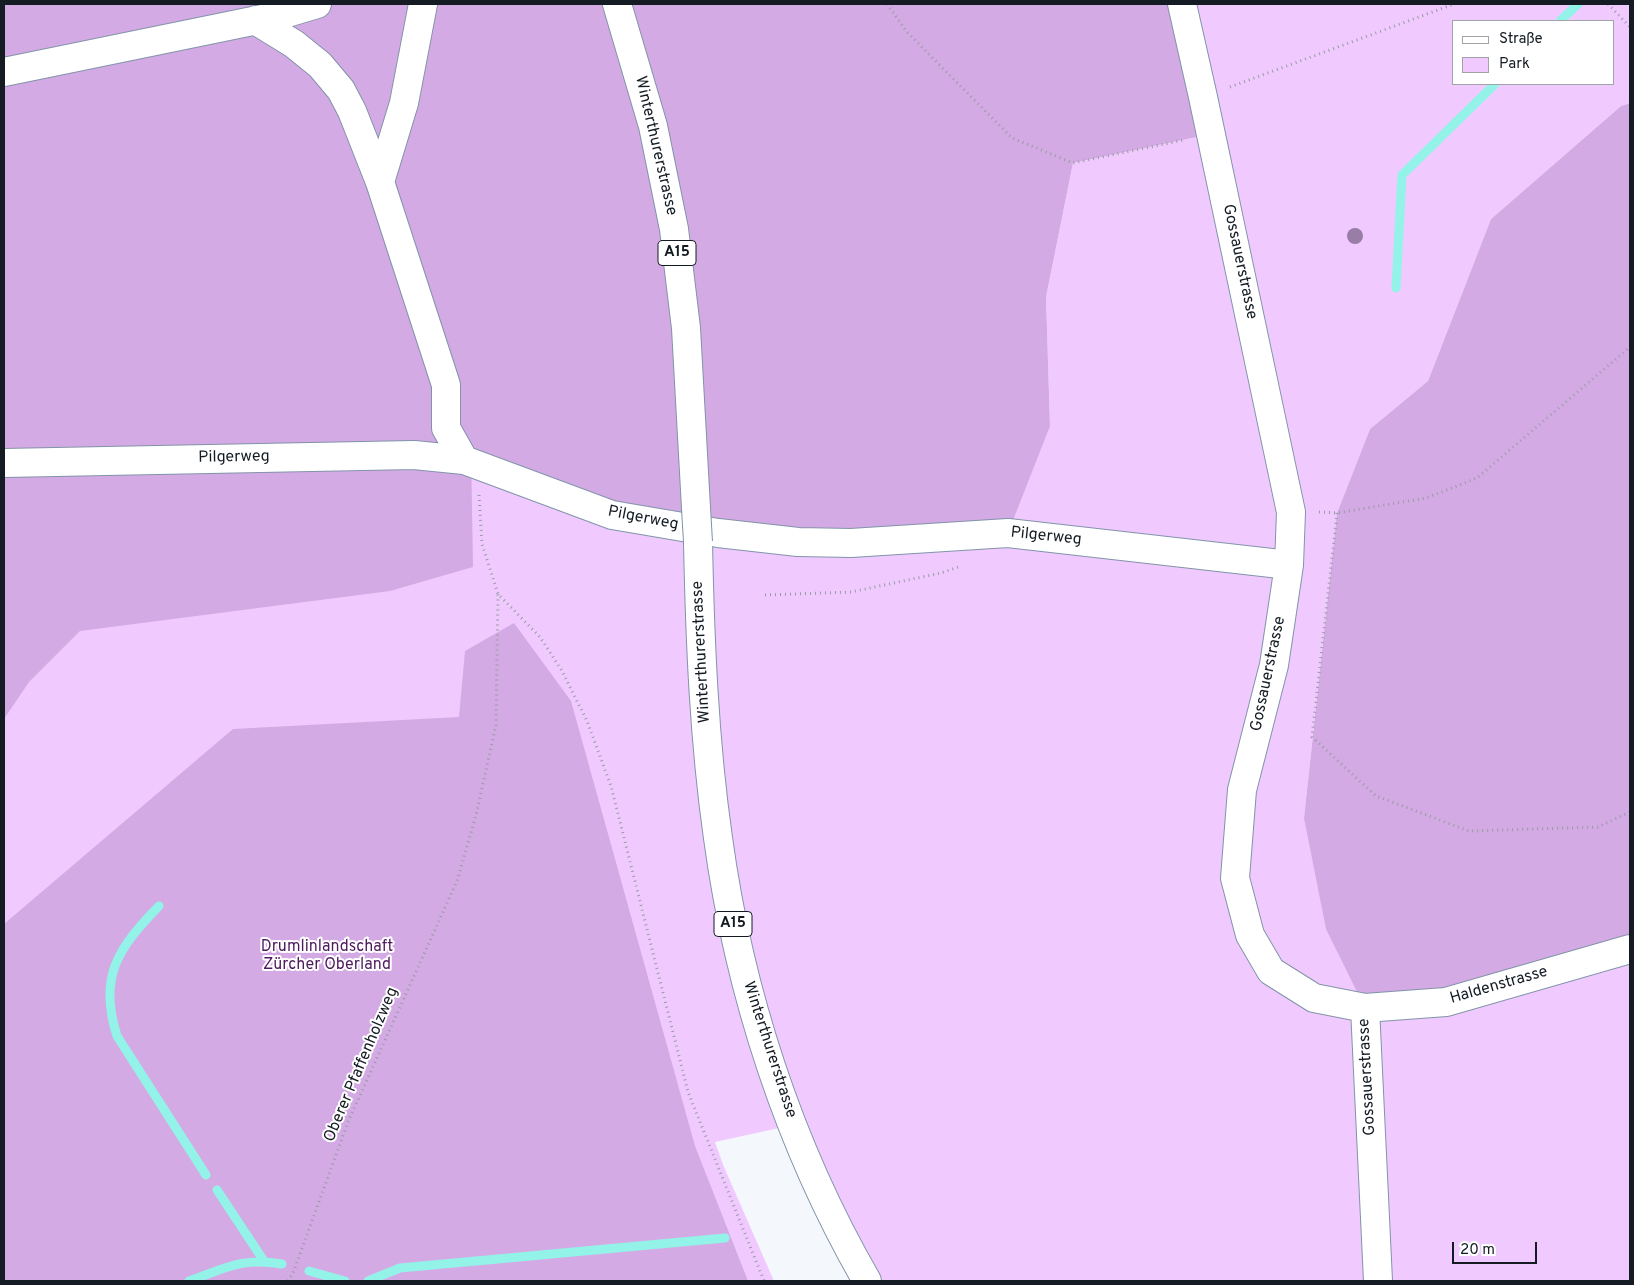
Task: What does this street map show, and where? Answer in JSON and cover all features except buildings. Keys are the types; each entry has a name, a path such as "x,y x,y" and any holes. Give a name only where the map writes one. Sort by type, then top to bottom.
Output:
{"main road":[{"path":"4,72 255,20 317,4"},
{"path":"380,182 404,103 423,4"},
{"name":"Winterthurerstrasse","path":"617,4 653,126 674,229 687,337 698,542 701,654 709,760 718,840 739,951 761,1033 793,1125 839,1230 867,1281"},
{"name":"Gossauerstrasse","path":"1182,4 1204,96 1291,512 1289,565 1274,665 1242,790 1235,878 1250,935 1271,971 1314,998 1365,1008 1378,1281"},
{"path":"255,20 294,44 320,65 331,77 352,111 380,182 446,385 446,428 464,460"},
{"name":"Pilgerweg","path":"4,463 414,455 464,460 612,515 718,533 798,542 851,543 1008,533 1289,565"},
{"name":"Haldenstrasse","path":"1365,1008 1446,1002 1630,949"}],"path":[{"path":"887,4 907,32 1012,138 1073,163 1211,134"},
{"path":"1204,96 1454,4"},
{"path":"1608,4 1630,27"},
{"path":"1291,512 1337,513 1426,498 1477,478 1630,347"},
{"path":"464,460 478,489 482,544 498,594 540,637 562,671 588,721 610,786 688,1092 764,1281"},
{"path":"1337,513 1312,737 1376,796 1469,831 1598,827 1630,812"},
{"path":"765,595 851,592 941,574 966,564"},
{"name":"Oberer Pfaffenholzweg","path":"288,1281 293,1273 348,1122 457,881 476,815 496,725 498,594"}],"green space":[{"path":"4,4 1182,4 1211,134 1073,163 1046,297 1050,426 1008,533 851,543 674,525 471,447 473,567 390,591 80,631 29,682 4,719"},
{"path":"1182,4 1630,4 1630,103 1621,106 1491,219 1428,381 1370,429 1337,513 1304,818 1630,949 1630,1281 867,1281 793,1125 715,1142 774,1281 4,1281 4,468 472,524 470,447 674,525 1050,426 1046,297 1073,163 1211,134"},
{"path":"1630,103 1630,949 1365,1008 1326,929 1304,818 1337,513 1370,429 1428,381 1491,219 1621,106"},
{"name":"Drumlinlandschaft Zürcher Oberland","path":"514,623 571,701 695,1146 748,1281 4,1281 4,924 233,729 459,717 465,651"}],"waterway":[{"path":"1561,20 1578,4"},
{"path":"1396,288 1402,175 1494,85"},
{"path":"159,906 132,936 116,965 111,980 112,1015 117,1036 206,1175"},
{"path":"217,1190 264,1261"},
{"path":"368,1281 400,1268 725,1238"},
{"path":"189,1281 234,1265 256,1262 282,1264"},
{"path":"309,1271 345,1281"}]}
